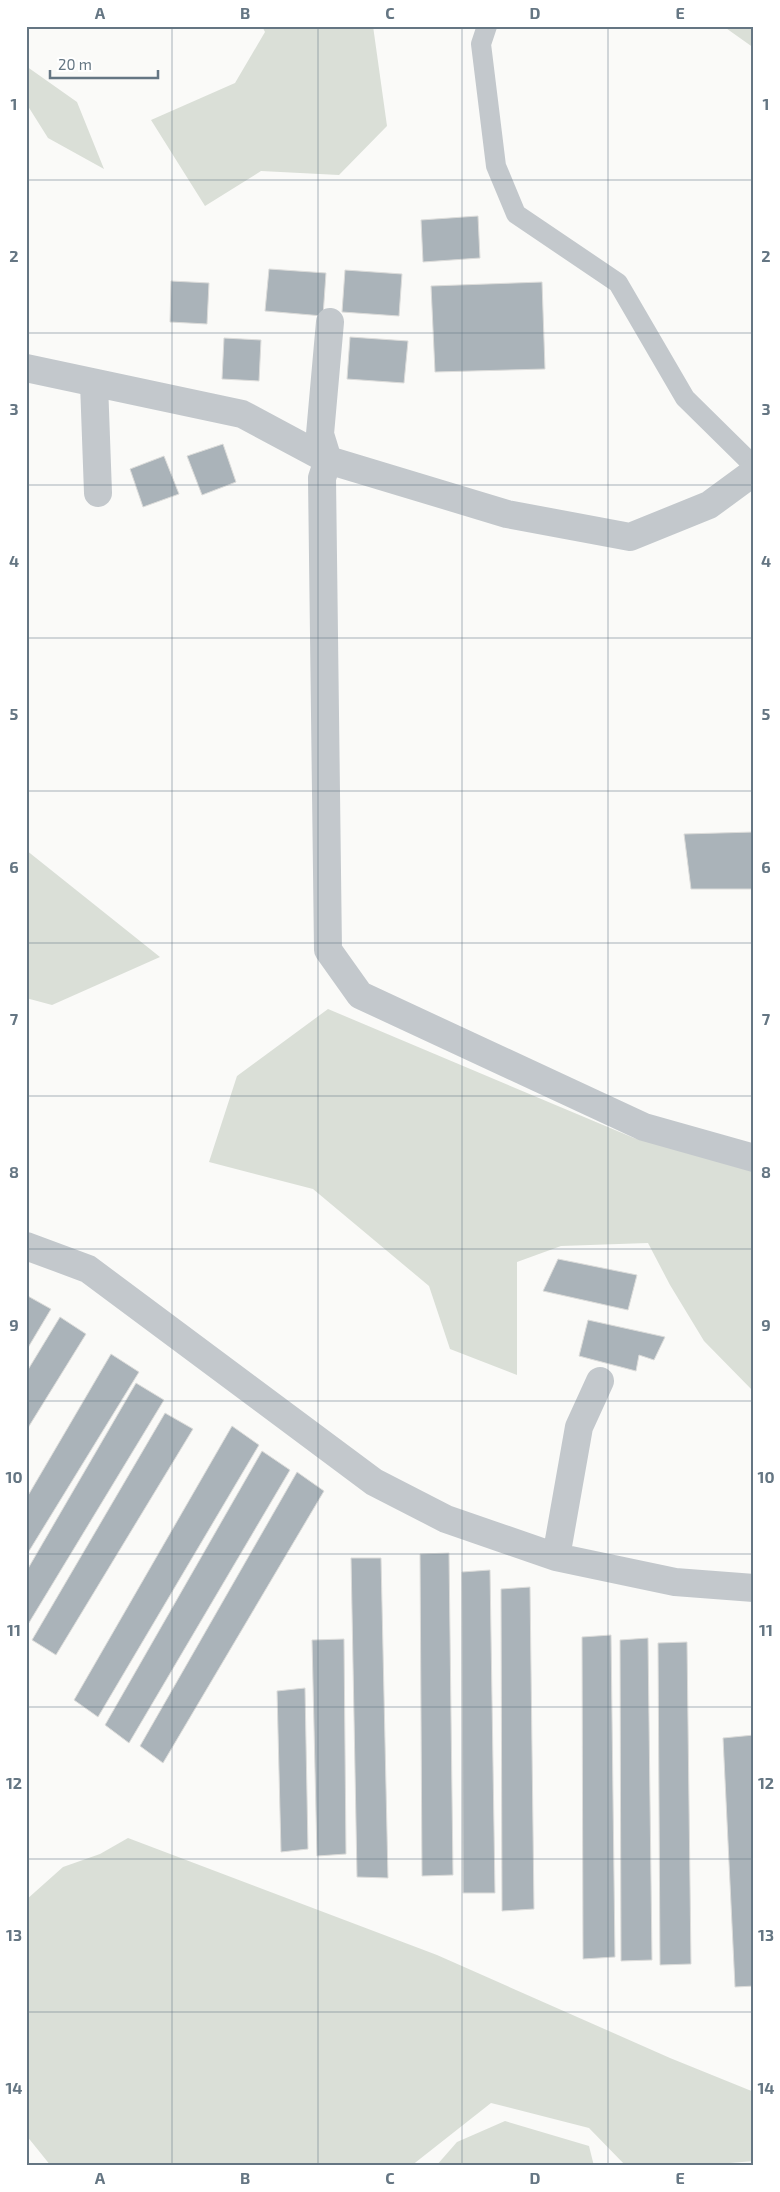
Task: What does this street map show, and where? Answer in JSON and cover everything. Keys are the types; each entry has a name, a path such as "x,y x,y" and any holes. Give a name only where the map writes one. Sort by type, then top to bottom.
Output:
{"street":[{"path":"330,322 320,434 328,460 322,478 328,950 360,995 644,1127 754,1158"},
{"path":"26,368 242,414 328,460 507,514 630,537 709,505 754,472"},
{"path":"94,382 98,494"},
{"path":"26,1246 88,1269 374,1482 446,1519 556,1556 675,1582 754,1588"},
{"path":"556,1556 579,1427 600,1381"}],"lane":[{"path":"487,26 481,44 496,166 516,214 618,283 685,398 754,466"}],"shaded area":[{"path":"262,26 373,26 387,126 339,175 261,171 205,206 151,120 235,83 265,32"},
{"path":"723,26 754,26 754,48"},
{"path":"26,66 77,102 104,169 48,138 26,103"},
{"path":"26,850 160,957 52,1005 26,998"},
{"path":"328,1009 634,1138 754,1164 754,1392 704,1341 670,1285 648,1243 561,1246 517,1262 517,1375 450,1349 429,1286 313,1189 209,1162 237,1076"},
{"path":"128,1838 437,1955 670,2058 754,2092 754,2161 694,2166 626,2166 589,2128 491,2103 411,2166 51,2166 26,2135 26,1900 63,1867 100,1854"},
{"path":"505,2121 589,2146 594,2166 436,2166 457,2142"}],"building":[{"path":"478,216 480,258 423,262 421,220"},
{"path":"269,269 326,273 323,316 265,311"},
{"path":"345,270 402,274 399,316 342,312"},
{"path":"171,281 209,283 207,324 170,322"},
{"path":"542,282 545,369 435,372 431,286"},
{"path":"350,337 408,341 404,383 347,379"},
{"path":"224,338 261,340 259,381 222,379"},
{"path":"223,444 236,482 202,495 187,456"},
{"path":"164,456 179,494 143,507 130,469"},
{"path":"754,832 754,889 691,889 684,834"},
{"path":"558,1259 637,1275 628,1310 543,1291"},
{"path":"26,1295 51,1309 26,1351"},
{"path":"60,1317 86,1334 26,1431 26,1373"},
{"path":"588,1320 665,1337 654,1360 639,1355 636,1371 579,1356"},
{"path":"111,1354 139,1372 26,1556 26,1499"},
{"path":"136,1383 164,1400 27,1626 26,1572"},
{"path":"165,1413 193,1429 56,1655 32,1640"},
{"path":"232,1426 259,1445 98,1717 74,1700"},
{"path":"262,1451 290,1470 129,1743 105,1725"},
{"path":"297,1472 324,1491 163,1763 140,1746"},
{"path":"449,1553 453,1875 422,1876 420,1554"},
{"path":"351,1558 381,1558 388,1878 357,1877"},
{"path":"490,1570 495,1893 463,1893 462,1572"},
{"path":"530,1587 534,1909 502,1911 501,1589"},
{"path":"611,1635 615,1957 583,1959 582,1637"},
{"path":"648,1638 652,1960 621,1961 620,1640"},
{"path":"344,1639 346,1854 317,1856 312,1640"},
{"path":"687,1642 691,1964 660,1965 658,1643"},
{"path":"305,1688 308,1849 281,1852 277,1691"},
{"path":"754,1735 754,1986 735,1987 723,1738"}]}
